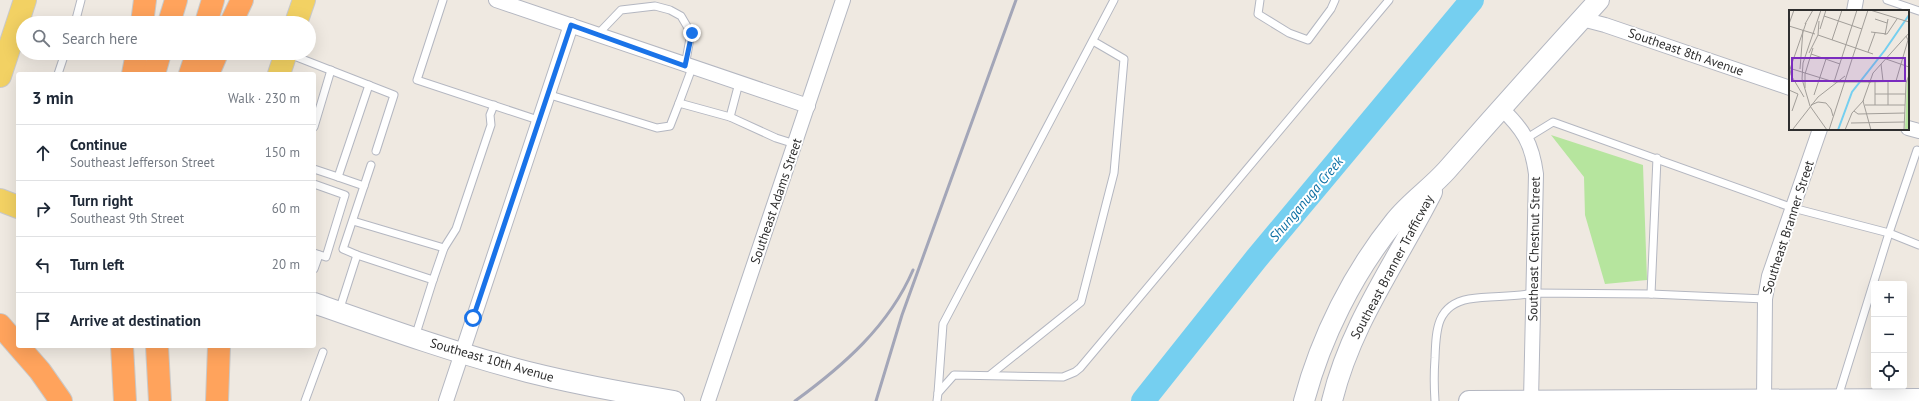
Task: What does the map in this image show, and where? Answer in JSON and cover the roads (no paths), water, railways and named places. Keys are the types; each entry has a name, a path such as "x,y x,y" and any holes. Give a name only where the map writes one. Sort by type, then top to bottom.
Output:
{"highway":[{"path":"143,16 145,0"},
{"path":"171,16 176,0"},
{"path":"208,16 213,0"},
{"path":"234,16 242,0"},
{"path":"133,72 136,60"},
{"path":"155,72 158,60"},
{"path":"191,72 195,60"},
{"path":"209,72 214,60"},
{"path":"0,325 16,343"},
{"path":"20,348 40,371 62,401"},
{"path":"122,348 125,401"},
{"path":"157,348 160,401"},
{"path":"217,401 219,348"}],"main road":[{"path":"20,16 25,0"},
{"path":"298,16 304,0"},
{"name":"Southeast Branner Trafficway","path":"1304,401 1312,371 1341,304 1395,220 1438,180 1598,0"},
{"path":"0,76 16,27"},
{"path":"280,72 284,60"},
{"name":"Southeast Branner Trafficway","path":"1332,401 1338,375 1366,310 1389,267 1416,224 1438,180"},
{"path":"0,200 16,206"},
{"name":"Southeast 10th Avenue","path":"316,304 462,354 565,381 674,401"},
{"path":"1469,401 1919,399"}],"street":[{"path":"496,0 598,34 689,67 808,106"},
{"name":"Southeast Adams Street","path":"708,401 843,0"},
{"path":"1854,10 1856,0"},
{"name":"Southeast 8th Avenue","path":"1582,18 1789,88"},
{"path":"446,401 538,120 571,25"},
{"name":"Southeast Chestnut Street","path":"1501,108 1516,123 1527,138 1534,159 1536,174 1531,400"},
{"path":"1909,128 1919,132"},
{"name":"Southeast Branner Street","path":"1764,399 1765,299 1769,276 1820,130"}],"lane":[{"path":"77,16 81,0"},
{"path":"443,0 417,80 538,120"},
{"path":"937,401 943,324 1114,0"},
{"path":"1260,0 1258,14 1289,33 1308,40 1331,9 1335,0"},
{"path":"938,393 954,375 1063,377 1080,368 1389,0"},
{"path":"1887,0 1919,11"},
{"path":"547,94 657,128 670,126 679,103 689,67 692,33 681,16 670,10 655,6 621,10 598,34"},
{"path":"990,375 1081,302 1114,173 1124,59 1093,41"},
{"path":"59,72 63,60"},
{"path":"305,60 394,95 376,151"},
{"path":"316,120 331,70"},
{"path":"730,117 739,83"},
{"path":"338,177 369,85"},
{"path":"679,103 730,117 776,138 795,144"},
{"path":"415,337 444,248 456,229 491,124 490,115 494,105"},
{"path":"1527,138 1553,122 1793,208 1889,233 1919,245"},
{"path":"1837,399 1889,233 1917,150"},
{"path":"1651,294 1657,158"},
{"path":"371,165 343,250 433,280"},
{"path":"316,170 364,186"},
{"path":"316,185 345,195 326,257 317,254"},
{"path":"353,221 444,248"},
{"path":"339,312 357,255"},
{"path":"1435,401 1436,329 1442,315 1451,306 1468,299 1487,296 1518,297 1533,293 1651,294 1765,299"},
{"path":"305,401 323,352"}],"waterway":[{"name":"Shunganuga Creek","path":"1143,401 1256,259 1472,0"}],"railway":[{"path":"876,401 902,315 1016,0"},
{"path":"795,401 847,359 878,327 903,290 913,270"}]}
